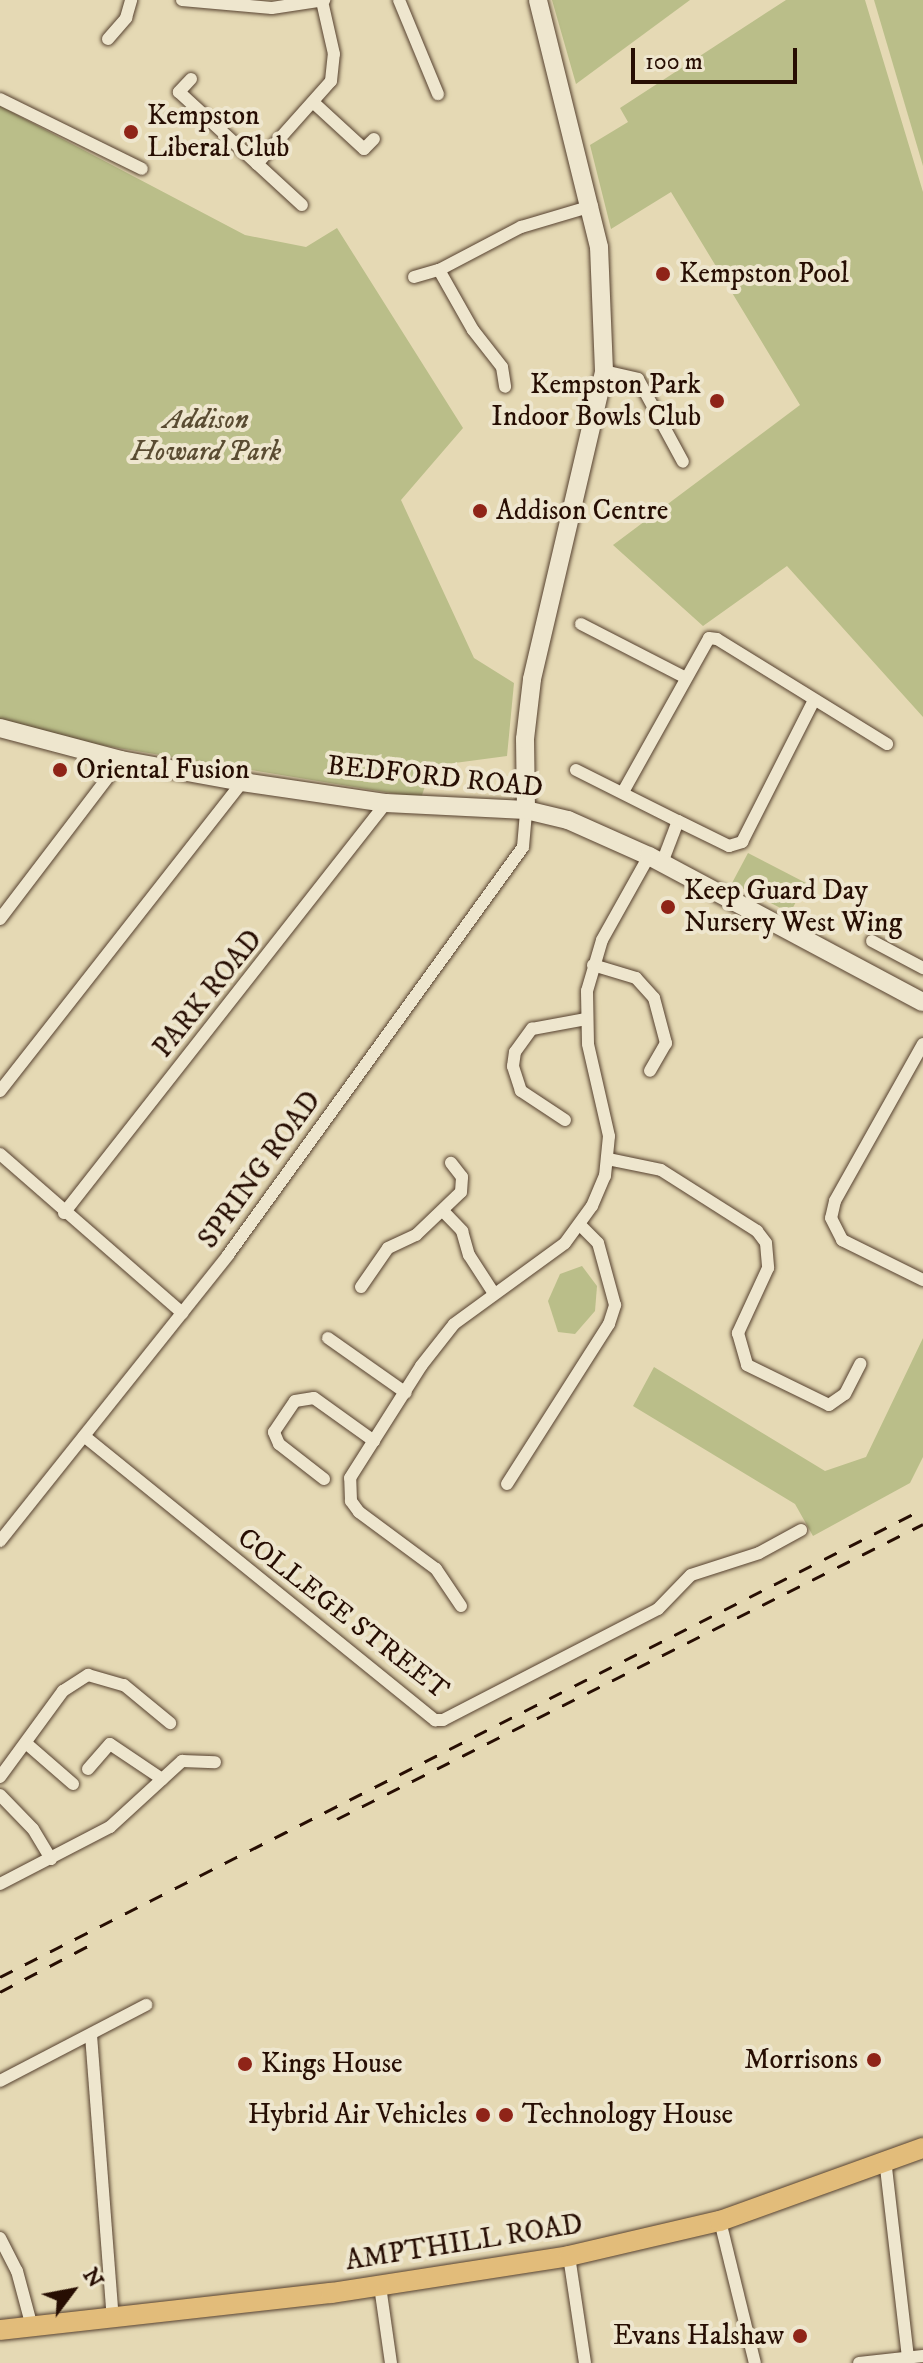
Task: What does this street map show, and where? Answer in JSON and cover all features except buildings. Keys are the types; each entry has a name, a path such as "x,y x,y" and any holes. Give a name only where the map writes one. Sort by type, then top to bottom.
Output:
{"main road":[{"path":"526,810 525,739 532,679 604,371 600,256 592,206 538,0"},
{"name":"BEDFORD ROAD","path":"0,728 121,760 242,782 386,803 526,810 594,829 923,1002"},
{"name":"AMPTHILL ROAD","path":"0,2330 380,2286 569,2256 720,2221 885,2159 923,2148"}],"street":[{"path":"108,39 126,18 131,0"},
{"path":"182,0 272,8 323,0 334,66 314,103 257,164"},
{"path":"399,0 438,94"},
{"path":"191,79 179,92 302,205"},
{"path":"0,99 142,169"},
{"path":"314,103 364,149 374,139"},
{"path":"414,277 439,270 521,227 592,206"},
{"path":"439,270 473,330 502,367 505,387"},
{"path":"604,371 638,379 683,462"},
{"path":"581,624 684,677"},
{"path":"623,792 702,642 717,639 880,742 869,752"},
{"path":"576,770 729,846 742,842 814,700"},
{"path":"0,919 121,760"},
{"path":"0,1091 242,782"},
{"name":"PARK ROAD","path":"64,1213 386,803"},
{"name":"SPRING ROAD","path":"0,1541 182,1313 523,847 526,810"},
{"path":"461,1606 459,1586 351,1501 350,1478 437,1343 493,1292 556,1250 580,1225 608,1159 607,1116 586,1019 593,965 602,940 678,821"},
{"path":"872,941 923,968"},
{"path":"593,965 636,978 654,998 666,1036 654,1054 650,1071"},
{"path":"565,1120 521,1091 513,1066 515,1052 532,1029 586,1019"},
{"path":"919,1279 842,1240 831,1218 835,1201 923,1044"},
{"path":"0,1154 182,1313"},
{"path":"608,1159 661,1170 757,1231 766,1243 768,1268 738,1333 747,1365 819,1403 837,1402 845,1380 860,1364"},
{"path":"361,1287 371,1257 443,1211 461,1192 468,1176 451,1163"},
{"path":"443,1211 462,1231 469,1255 493,1292"},
{"path":"507,1484 609,1324 615,1305 598,1243 580,1225"},
{"path":"328,1338 406,1393"},
{"path":"324,1479 279,1444 274,1432 295,1401 314,1398 374,1441"},
{"name":"COLLEGE STREET","path":"84,1436 435,1720 443,1720 658,1609 691,1575 759,1553 801,1530"},
{"path":"0,1777 63,1691 88,1675 111,1677 157,1704 170,1723"},
{"path":"27,1744 73,1784"},
{"path":"88,1769 110,1744 162,1779"},
{"path":"0,1884 110,1827 176,1765 215,1762"},
{"path":"0,1795 33,1829 51,1859"},
{"path":"0,2081 146,2005"},
{"path":"91,2035 113,2319"},
{"path":"885,2159 908,2357"},
{"path":"720,2221 755,2363"},
{"path":"0,2238 17,2271 32,2327"},
{"path":"569,2256 585,2363"},
{"path":"380,2286 391,2363"},
{"path":"859,2363 923,2356"}],"green space":[{"path":"552,0 690,0 576,84"},
{"path":"786,0 865,0 923,192 923,717 787,566 703,626 613,545 800,405 671,192 611,229 590,145 628,122 620,108"},
{"path":"874,0 923,0 923,166"},
{"name":"Addison Howard Park","path":"0,106 245,235 306,247 337,228 463,428 401,500 474,658 514,683 507,756 432,766 421,798 100,745 0,719"},
{"path":"748,853 806,883 790,913 732,883"},
{"path":"582,1266 597,1286 595,1311 575,1334 558,1332 548,1301 560,1274"},
{"path":"923,1338 923,1457 910,1483 813,1536 795,1504 633,1406 654,1367 825,1471 866,1457"}],"railway":[{"path":"0,1977 923,1509"},
{"path":"337,1819 923,1524"},
{"path":"0,1992 88,1946"}],"place":[{"name":"Kempston Liberal Club","path":"131,132"},
{"name":"Kempston Pool","path":"663,274"},
{"name":"Kempston Park Indoor Bowls Club","path":"717,401"},
{"name":"Addison Centre","path":"480,511"},
{"name":"Oriental Fusion","path":"60,770"},
{"name":"Keep Guard Day Nursery West Wing","path":"668,907"},
{"name":"Morrisons","path":"874,2060"},
{"name":"Kings House","path":"245,2064"},
{"name":"Hybrid Air Vehicles","path":"483,2115"},
{"name":"Technology House","path":"506,2115"},
{"name":"Evans Halshaw","path":"800,2336"}]}
